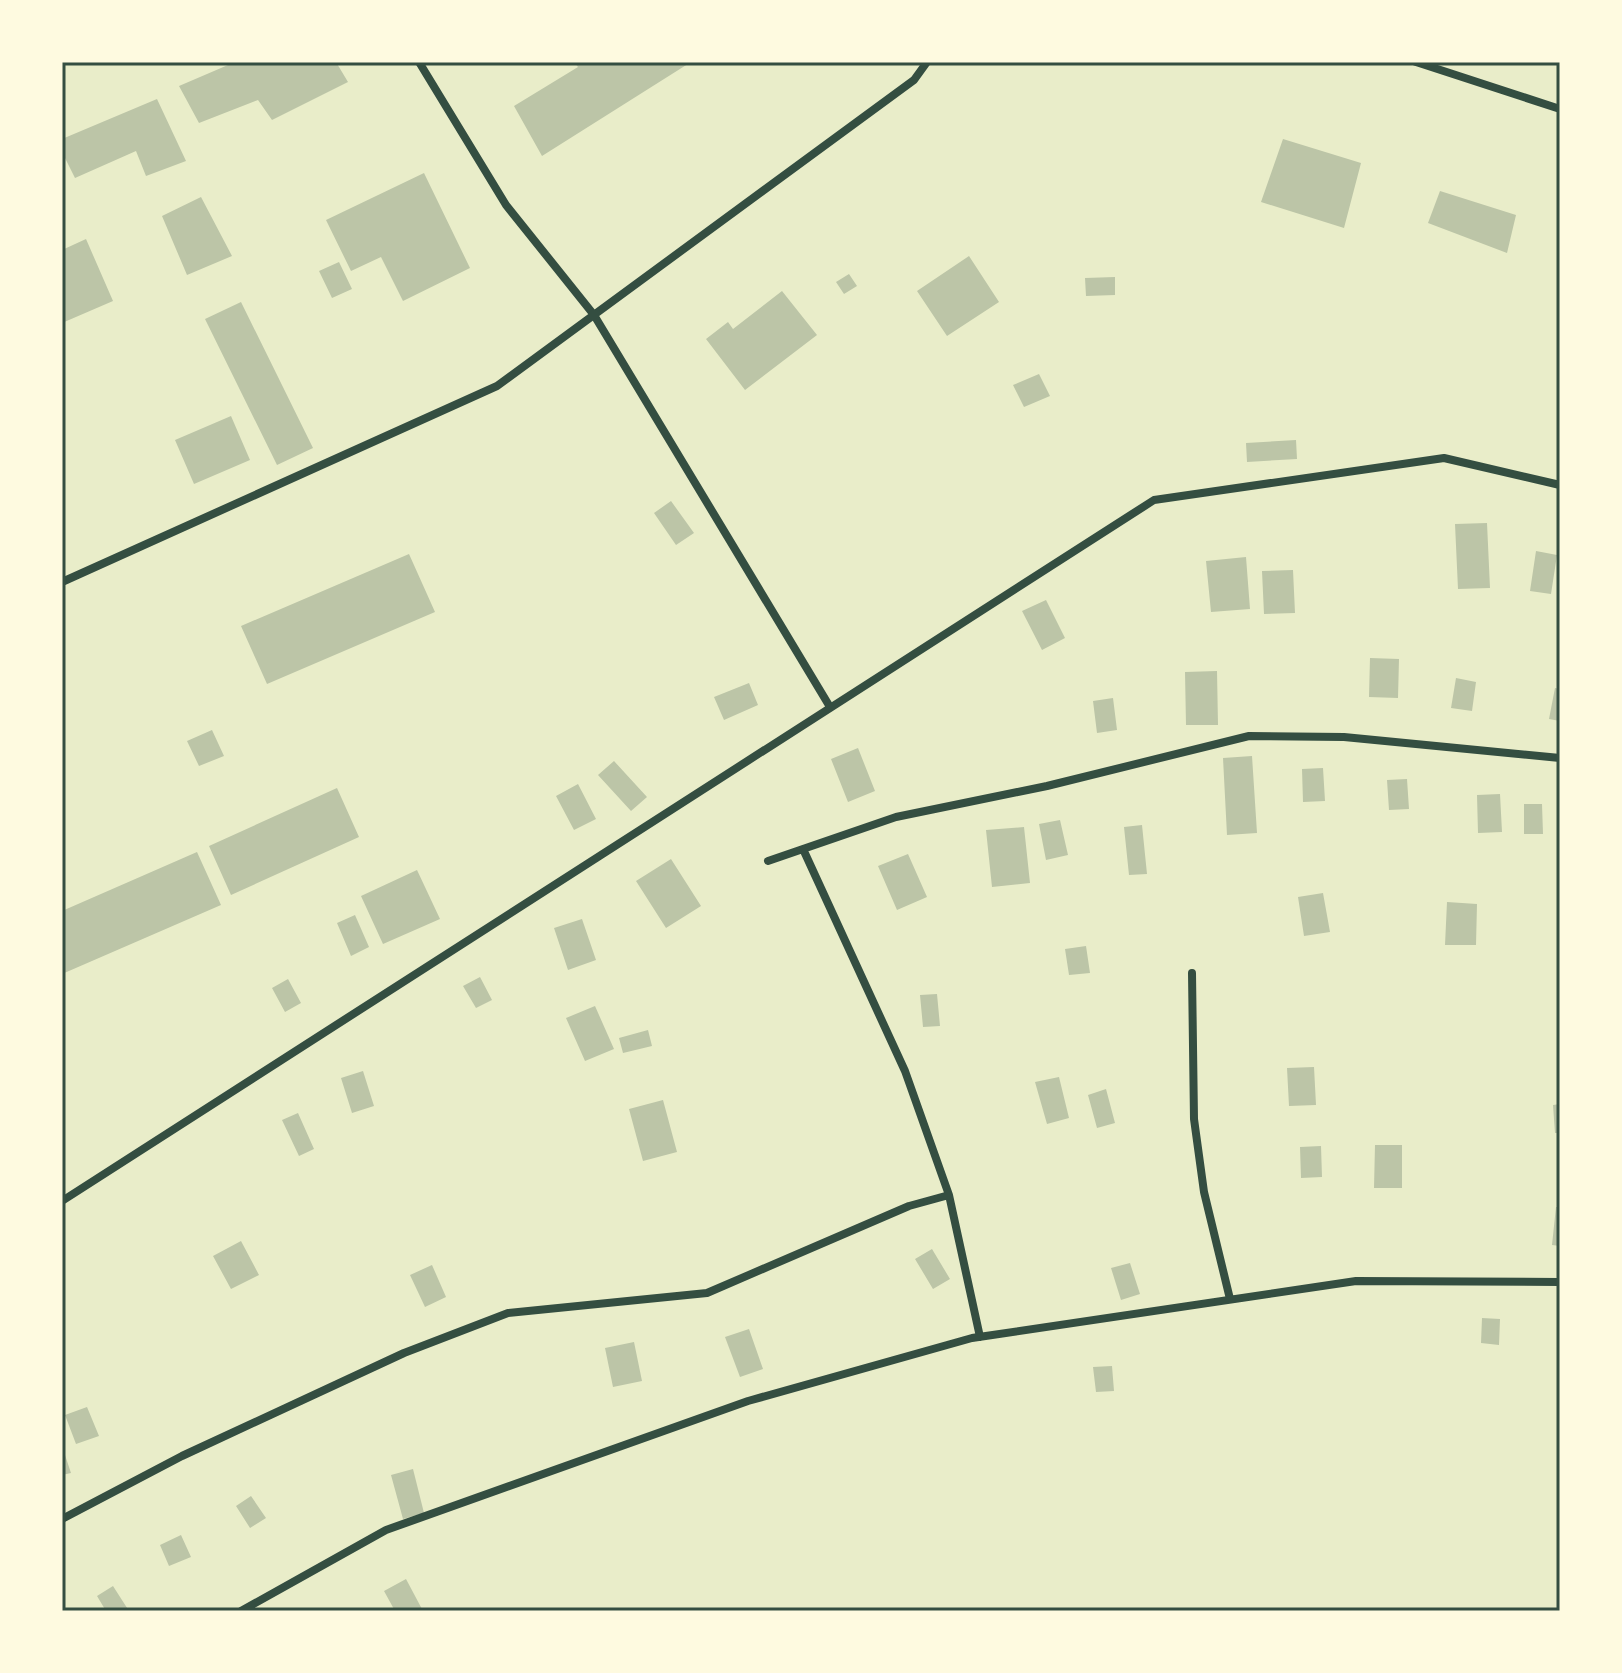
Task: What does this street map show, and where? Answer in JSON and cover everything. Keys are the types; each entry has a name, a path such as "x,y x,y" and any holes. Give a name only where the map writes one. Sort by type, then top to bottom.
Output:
{"street":[{"path":"419,62 506,205 594,315 830,707"},
{"path":"62,582 497,386 914,80 927,62"},
{"path":"1416,62 1560,109"},
{"path":"62,1201 1154,500 1444,458 1560,485"},
{"path":"768,861 896,817 1047,786 1249,736 1344,737 1560,758"},
{"path":"803,849 905,1071 949,1195 980,1337"},
{"path":"1192,973 1194,1119 1204,1192 1230,1299"},
{"path":"62,1519 182,1456 376,1366 508,1313 707,1293 909,1206 949,1195"},
{"path":"241,1611 386,1530 748,1401 980,1337 1356,1281 1560,1282"}],"building":[{"path":"235,62 336,62 348,82 272,120 258,100 199,123 179,86"},
{"path":"574,62 691,62 542,156 514,106 578,67"},
{"path":"157,99 186,161 146,176 136,151 75,178 62,152 62,139"},
{"path":"1283,139 1361,163 1344,228 1261,202"},
{"path":"424,173 470,268 403,301 381,257 351,271 326,220"},
{"path":"1440,191 1516,215 1507,253 1428,223"},
{"path":"201,197 232,256 187,275 162,216"},
{"path":"86,239 113,301 62,323 62,250"},
{"path":"969,256 999,302 947,336 917,291"},
{"path":"339,262 352,289 332,298 319,271"},
{"path":"849,274 857,286 844,294 836,282"},
{"path":"1115,277 1115,295 1086,296 1085,278"},
{"path":"782,291 817,335 745,390 706,339 728,322 733,329"},
{"path":"241,302 313,448 277,465 205,319"},
{"path":"1039,374 1050,396 1024,407 1013,385"},
{"path":"231,416 250,460 194,484 175,440"},
{"path":"1296,440 1297,459 1247,462 1246,443"},
{"path":"671,501 694,533 676,545 654,513"},
{"path":"1487,523 1490,588 1458,589 1455,524"},
{"path":"1536,551 1557,555 1551,594 1530,591"},
{"path":"409,554 435,612 267,684 241,626"},
{"path":"1246,557 1250,609 1211,612 1206,561"},
{"path":"1293,570 1295,613 1264,614 1262,571"},
{"path":"1046,600 1065,638 1042,650 1022,611"},
{"path":"1370,658 1399,659 1398,698 1369,697"},
{"path":"1217,671 1218,725 1186,725 1185,672"},
{"path":"1456,678 1476,682 1472,711 1451,708"},
{"path":"749,683 758,705 724,720 714,697"},
{"path":"1555,688 1560,689 1560,721 1549,719"},
{"path":"1113,698 1117,730 1097,733 1093,701"},
{"path":"212,730 224,756 199,766 187,741"},
{"path":"858,748 875,791 848,802 831,759"},
{"path":"1252,756 1257,833 1227,835 1223,758"},
{"path":"614,761 647,797 631,811 598,775"},
{"path":"1323,768 1325,801 1303,802 1302,769"},
{"path":"1407,779 1409,809 1389,810 1387,780"},
{"path":"578,784 596,819 574,830 556,796"},
{"path":"337,788 359,837 231,895 209,846"},
{"path":"1500,794 1502,832 1478,833 1477,795"},
{"path":"1524,804 1542,804 1543,834 1524,834"},
{"path":"1060,820 1068,855 1046,860 1039,824"},
{"path":"1142,825 1147,874 1129,875 1124,827"},
{"path":"1024,827 1030,883 992,887 986,830"},
{"path":"197,852 221,905 62,974 62,911"},
{"path":"908,854 927,897 897,910 878,866"},
{"path":"671,859 701,906 666,928 636,881"},
{"path":"417,870 440,919 383,944 361,896"},
{"path":"1323,893 1330,932 1304,936 1298,897"},
{"path":"1447,902 1477,904 1476,945 1445,945"},
{"path":"355,915 369,947 351,956 337,923"},
{"path":"582,919 596,960 568,970 554,928"},
{"path":"1086,946 1090,973 1069,975 1065,949"},
{"path":"480,977 492,1000 476,1008 463,986"},
{"path":"288,979 301,1003 285,1012 272,988"},
{"path":"937,994 940,1026 923,1027 920,995"},
{"path":"595,1006 614,1049 585,1061 566,1018"},
{"path":"648,1030 652,1046 623,1053 619,1038"},
{"path":"1314,1067 1316,1105 1289,1106 1287,1068"},
{"path":"363,1071 374,1106 352,1113 341,1078"},
{"path":"1059,1077 1069,1118 1047,1124 1035,1082"},
{"path":"1106,1089 1115,1123 1097,1128 1088,1095"},
{"path":"663,1100 677,1152 643,1161 629,1109"},
{"path":"1560,1104 1560,1133 1555,1133 1553,1105"},
{"path":"298,1113 314,1149 299,1156 282,1120"},
{"path":"1375,1145 1402,1145 1402,1188 1374,1188"},
{"path":"1321,1146 1322,1177 1301,1178 1300,1147"},
{"path":"1556,1207 1560,1207 1560,1246 1552,1245"},
{"path":"241,1241 259,1275 231,1289 213,1256"},
{"path":"932,1249 950,1279 933,1289 915,1259"},
{"path":"1130,1263 1140,1294 1121,1300 1111,1268"},
{"path":"432,1265 446,1297 425,1307 410,1275"},
{"path":"1482,1318 1500,1319 1499,1345 1481,1343"},
{"path":"749,1329 763,1369 740,1377 725,1337"},
{"path":"634,1342 642,1381 613,1387 605,1348"},
{"path":"1112,1366 1114,1391 1096,1392 1093,1367"},
{"path":"87,1407 99,1436 76,1444 65,1415"},
{"path":"62,1446 71,1473 62,1475"},
{"path":"413,1469 424,1513 403,1519 391,1475"},
{"path":"251,1496 266,1518 250,1528 236,1506"},
{"path":"181,1535 191,1557 169,1566 160,1545"},
{"path":"406,1579 423,1611 395,1611 384,1591"},
{"path":"113,1586 129,1611 106,1611 97,1596"}]}
